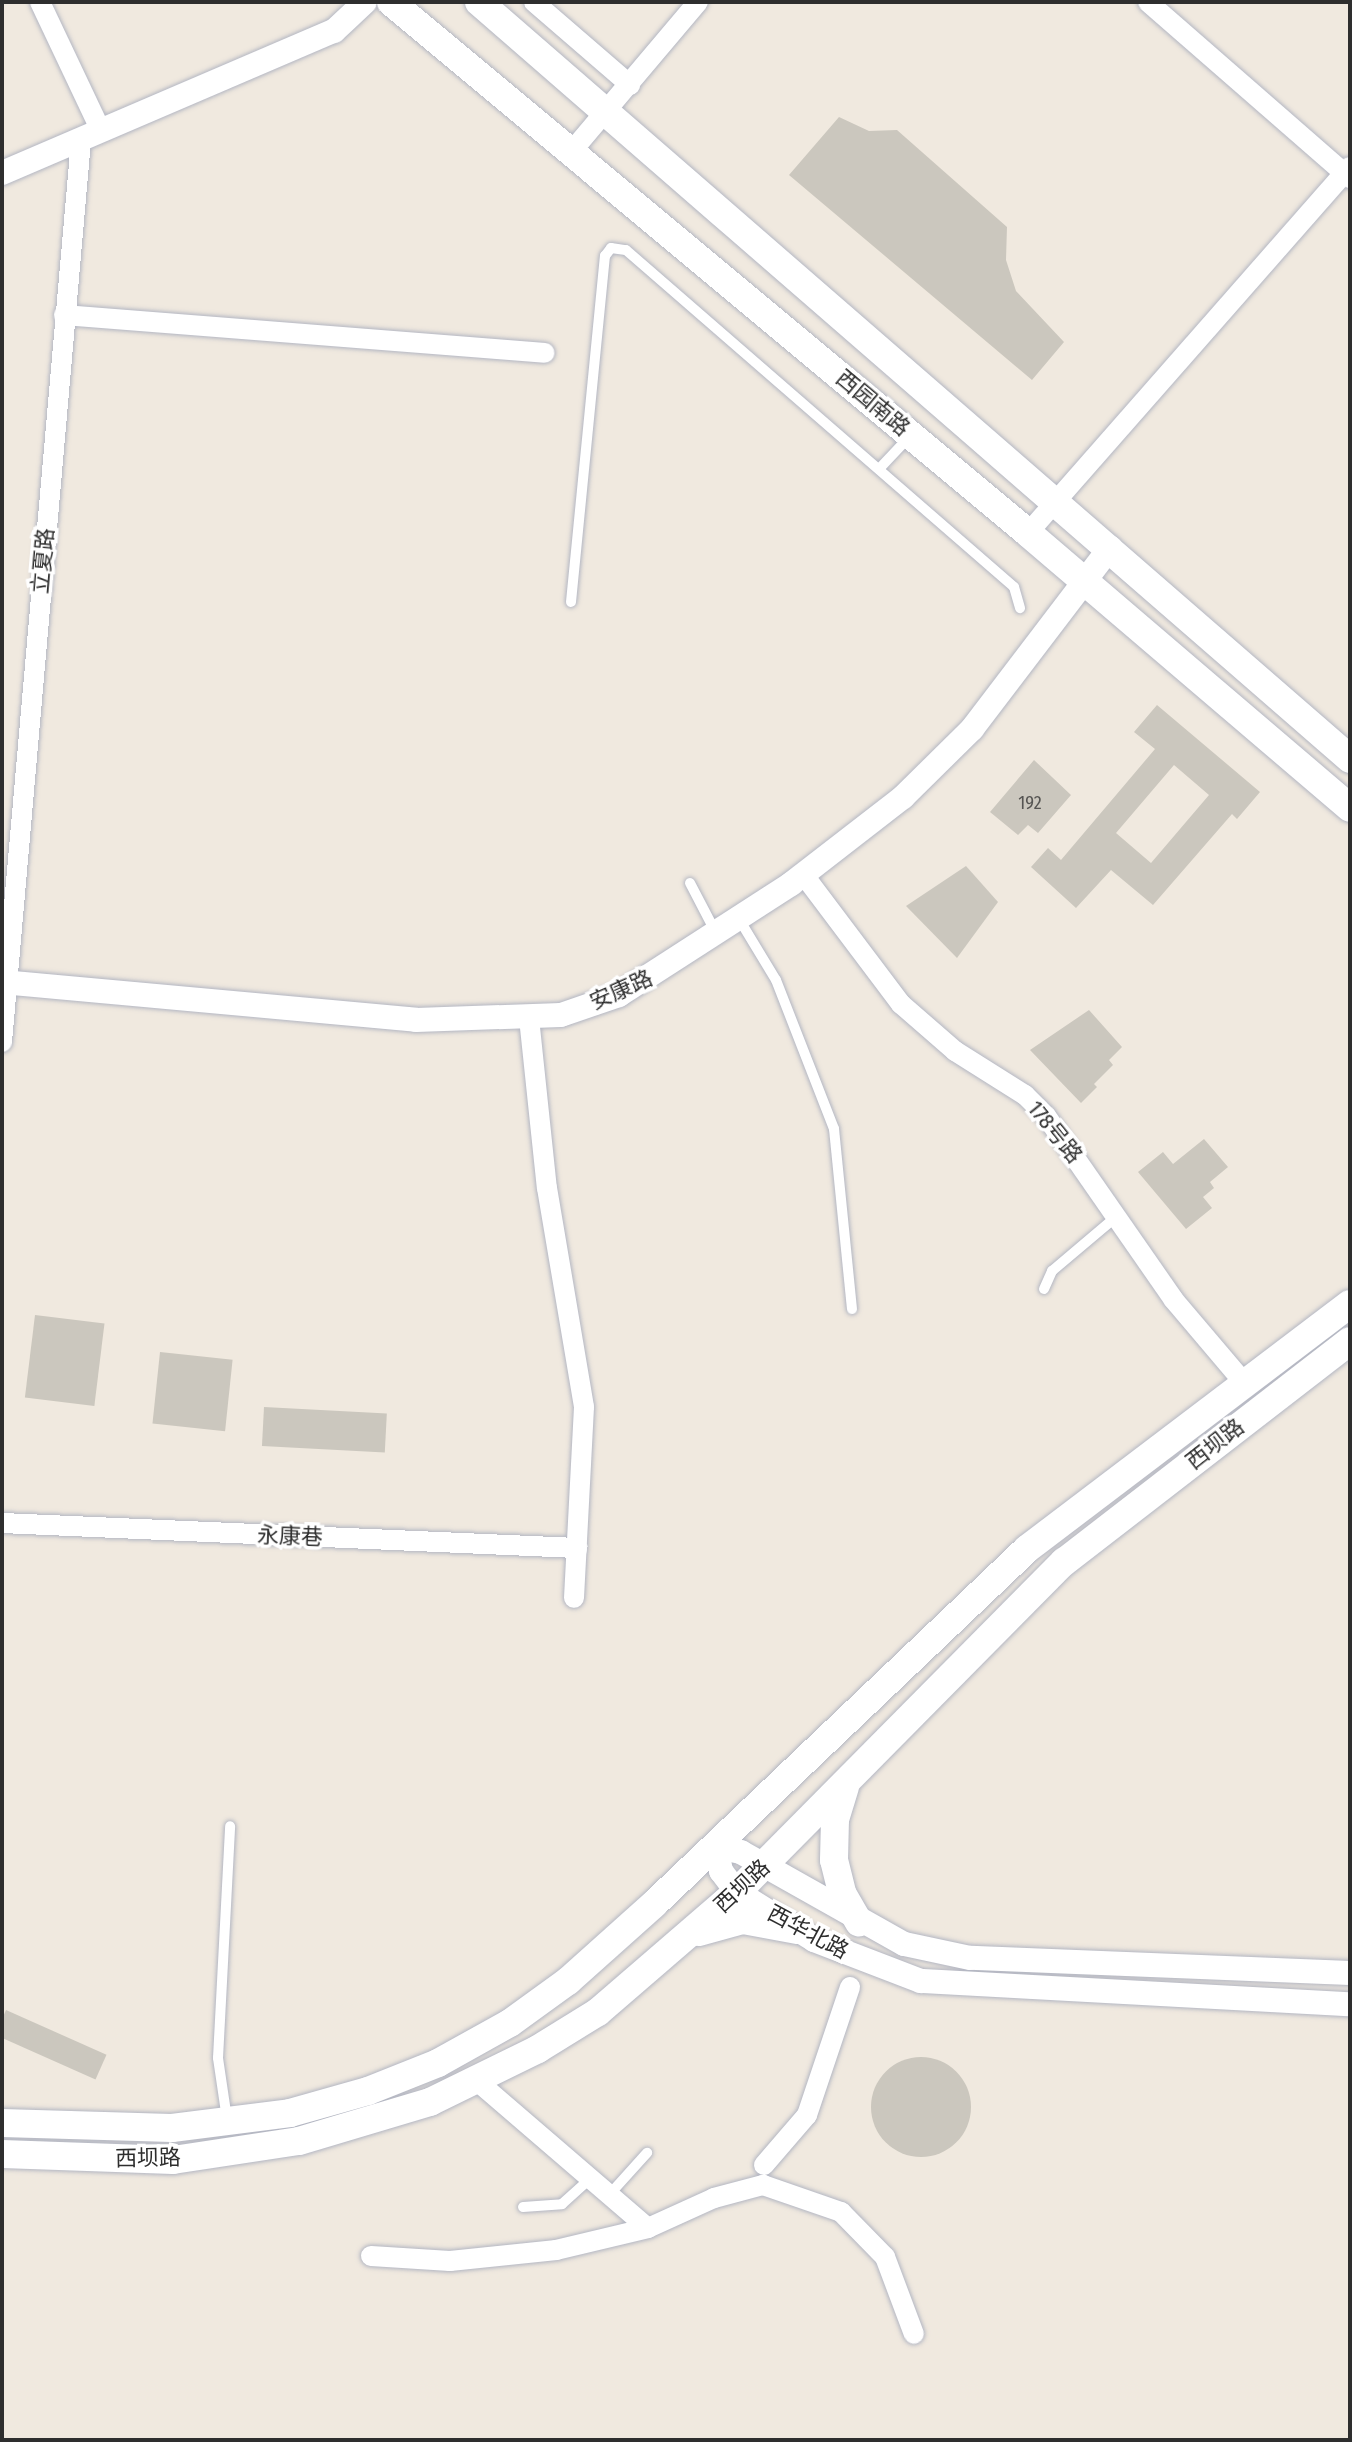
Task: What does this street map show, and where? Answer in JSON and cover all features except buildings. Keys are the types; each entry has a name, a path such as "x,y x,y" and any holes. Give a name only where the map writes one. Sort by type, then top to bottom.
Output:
{"main road":[{"name":"西园南路","path":"391,2 1084,580 1350,808"},
{"name":"西园南路","path":"479,2 1350,759"},
{"name":"西坝路","path":"2,2123 172,2128 290,2113 368,2091 438,2063 498,2030 568,1981 716,1847 1027,1549 1350,1304"},
{"name":"西坝路","path":"2,2154 173,2160 236,2153 379,2120 477,2081 598,2012 678,1946 765,1866 1064,1562 1350,1341"},
{"path":"848,1781 835,1819 834,1860 842,1893 859,1923"},
{"path":"678,1946 709,1928 743,1920 797,1930"}],"street":[{"path":"40,2 91,135"},
{"path":"2,173 334,31 365,2"},
{"path":"534,2 630,85"},
{"path":"572,151 698,2"},
{"path":"1028,533 1348,173 1148,2"},
{"name":"立夏路","path":"2,1042 4,983 64,315 91,135"},
{"path":"64,315 544,353"},
{"name":"安康路","path":"4,983 416,1020 561,1015 619,995 739,919 903,797 972,729 1110,548"},
{"name":"178号路","path":"803,874 901,1004 955,1051 1025,1095 1046,1116 1119,1215 1173,1299 1245,1384"},
{"path":"529,1018 547,1188 582,1384 585,1455 574,1598"},
{"name":"永康巷","path":"2,1523 577,1548"},
{"name":"西华北路","path":"1350,1973 970,1958 904,1944 859,1923 741,1852 716,1847 721,1871 737,1892 797,1930 921,1981 1350,2004"},
{"path":"764,2165 807,2115 850,1987"},
{"path":"477,2081 648,2228"},
{"path":"371,2256 450,2261 556,2250 648,2228 714,2198 763,2185 841,2212 885,2257 914,2334"}],"lane":[{"path":"571,602 605,256 611,248 626,250 1014,587 1020,608"},
{"path":"879,469 911,435"},
{"path":"690,883 717,934"},
{"path":"739,919 776,980 834,1129 852,1309"},
{"path":"1044,1289 1052,1271 1119,1215"},
{"path":"227,2122 218,2058 230,1826"},
{"path":"609,2195 647,2153"},
{"path":"523,2207 562,2204 591,2178"}]}
